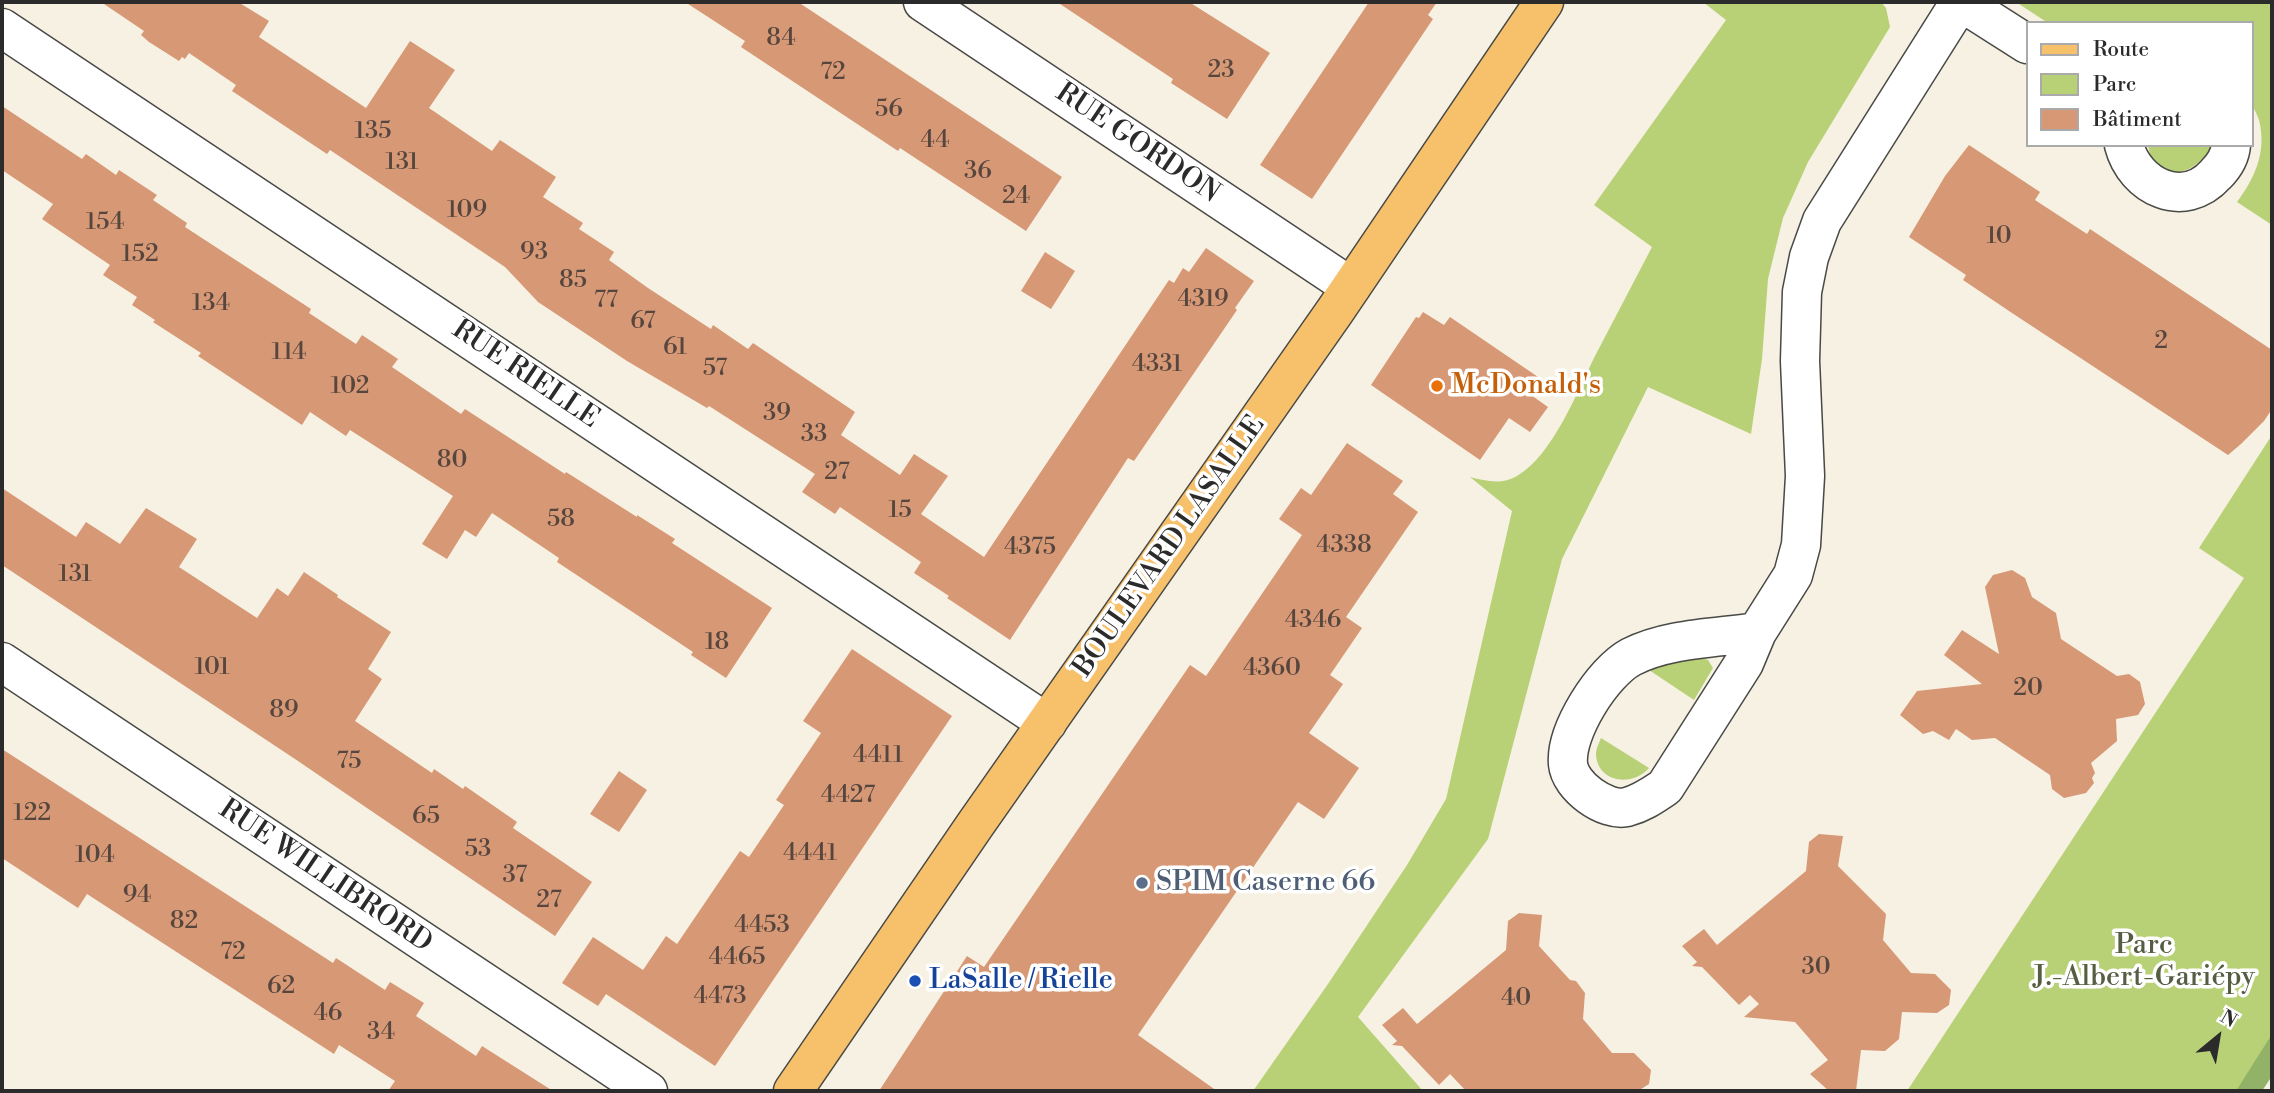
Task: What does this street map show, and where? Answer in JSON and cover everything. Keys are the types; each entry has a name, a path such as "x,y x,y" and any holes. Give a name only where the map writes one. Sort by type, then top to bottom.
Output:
{"main road":[{"name":"BOULEVARD LASALLE","path":"793,1091 1351,287 1544,2"}],"street":[{"name":"RUE GORDON","path":"923,2 1351,287"},
{"path":"1757,632 1668,645 1633,656 1612,669 1588,703 1570,741 1568,764 1573,782 1594,799 1623,808 1645,801 1665,787 1744,663 1757,632 1793,575 1801,545 1805,476 1800,347 1802,292 1809,257 1822,221 1961,2 2025,43"},
{"name":"RUE RIELLE","path":"2,29 1047,723"},
{"path":"2125,147 2128,160 2139,175 2154,186 2172,191 2193,188 2212,179 2224,165 2230,147"},
{"name":"RUE WILLIBRORD","path":"2,662 648,1091"}],"green space":[{"path":"1703,2 1881,2 1886,8 1890,27 1808,162 1783,218 1768,279 1762,359 1751,434 1648,387 1562,559 1488,839 1358,1017 1423,1091 1253,1091 1407,865 1446,799 1512,511 1470,477 1506,481 1530,466 1542,453 1563,422 1652,247 1594,205 1726,20"},
{"path":"2016,2 2272,2 2272,225 2237,202 2254,174 2261,143 2259,120 2253,105 2253,21 2045,21"},
{"path":"2149,147 2211,147 2195,165 2175,172 2166,171 2152,158"},
{"name":"Parc J.-Albert-Gariépy","path":"2272,435 2272,1075 2261,1091 1907,1091 2244,578 2199,548"},
{"path":"1700,657 1708,660 1713,668 1694,700 1649,670 1652,668"},
{"path":"1601,738 1649,768 1634,778 1625,780 1609,776 1598,764 1596,752"},
{"path":"2272,1034 2272,1076 2262,1091 2236,1091"}],"building":[{"path":"101,2 238,2 269,21 259,37 366,108 410,41 455,70 429,108 492,151 500,140 556,177 543,197 583,223 579,229 614,252 609,260 648,288 711,329 713,325 748,349 753,343 855,412 841,435 900,475 914,454 948,476 921,514 984,557 1169,280 1174,283 1183,268 1189,272 1206,248 1254,281 1134,461 1128,458 1010,640 914,573 921,562 840,507 835,514 802,492 815,474 709,406 707,408 627,361 538,302 505,267 330,150 327,154 232,91 236,85 189,53 185,59 182,57 179,61 149,42 141,35 144,31"},
{"path":"685,2 798,2 1062,177 1026,231 900,148 898,151 741,47 745,41"},
{"path":"1057,2 1189,2 1270,53 1227,119 1171,83 1173,79"},
{"path":"1369,2 1437,2 1428,15 1433,19 1312,199 1260,165"},
{"path":"2,106 82,159 86,154 116,175 119,170 157,195 153,200 187,223 185,227 311,309 309,313 356,344 362,335 398,359 392,367 461,414 465,409 565,474 566,472 637,515 675,539 672,543 772,608 726,678 691,655 693,652 557,562 559,558 492,513 476,537 465,530 447,559 422,544 453,496 350,430 346,436 310,412 302,425 198,356 201,353 132,305 137,297 103,275 110,265 42,219 53,204 2,170"},
{"path":"1969,145 2040,192 2035,200 2087,234 2090,229 2272,350 2272,409 2241,444 2228,455 1963,280 1966,275 1909,237 1945,176"},
{"path":"1045,252 1075,271 1051,309 1021,291"},
{"path":"1423,312 1444,325 1450,317 1541,379 1531,395 1548,407 1530,432 1509,418 1480,460 1371,385 1416,317 1419,318"},
{"path":"1347,443 1403,481 1393,494 1418,512 1346,617 1362,628 1330,675 1343,684 1309,733 1359,768 1324,819 1298,802 1138,1035 1217,1091 879,1091 967,956 984,967 1190,665 1206,676 1302,535 1279,519 1301,488 1311,495"},
{"path":"2,488 76,537 86,522 120,544 146,508 197,539 179,567 257,618 277,588 288,596 304,572 391,632 368,669 382,679 355,721 432,773 434,769 463,789 465,786 517,822 513,828 592,882 555,936 295,759 2,565"},
{"path":"2012,570 2025,578 2032,597 2056,613 2061,639 2117,676 2129,674 2140,682 2145,704 2138,715 2116,719 2117,741 2091,763 2095,773 2092,778 2094,783 2086,793 2064,798 2052,789 2050,775 1995,738 1972,740 1956,729 1949,740 1933,731 1923,734 1900,715 1917,691 1982,684 1944,655 1962,630 1999,654 1985,587 1993,575"},
{"path":"852,649 952,716 715,1066 606,994 598,1006 562,983 593,937 643,970 666,936 677,944 740,851 749,857 784,805 776,800 821,733 803,721"},
{"path":"2,749 333,963 336,958 385,990 390,982 424,1003 416,1016 476,1056 482,1046 553,1091 388,1091 395,1081 339,1045 334,1054 87,894 78,908 2,858"},
{"path":"619,771 647,790 619,832 590,814"},
{"path":"1819,834 1843,836 1838,866 1886,914 1883,940 1911,973 1935,974 1951,990 1949,1005 1937,1013 1902,1012 1899,1039 1885,1051 1861,1050 1856,1091 1829,1091 1810,1074 1828,1060 1795,1022 1744,1017 1759,1004 1750,995 1739,1005 1702,967 1692,966 1697,962 1682,946 1704,929 1717,945 1806,871 1809,842"},
{"path":"1519,913 1542,915 1539,946 1585,993 1583,1019 1612,1053 1634,1053 1651,1070 1649,1084 1638,1091 1466,1091 1450,1074 1439,1085 1402,1046 1392,1045 1397,1041 1382,1025 1403,1008 1417,1024 1506,950 1508,921"}],"place":[{"name":"McDonald's","path":"1437,386"},
{"name":"SPIM Caserne 66","path":"1142,883"},
{"name":"LaSalle / Rielle","path":"915,981"}]}
